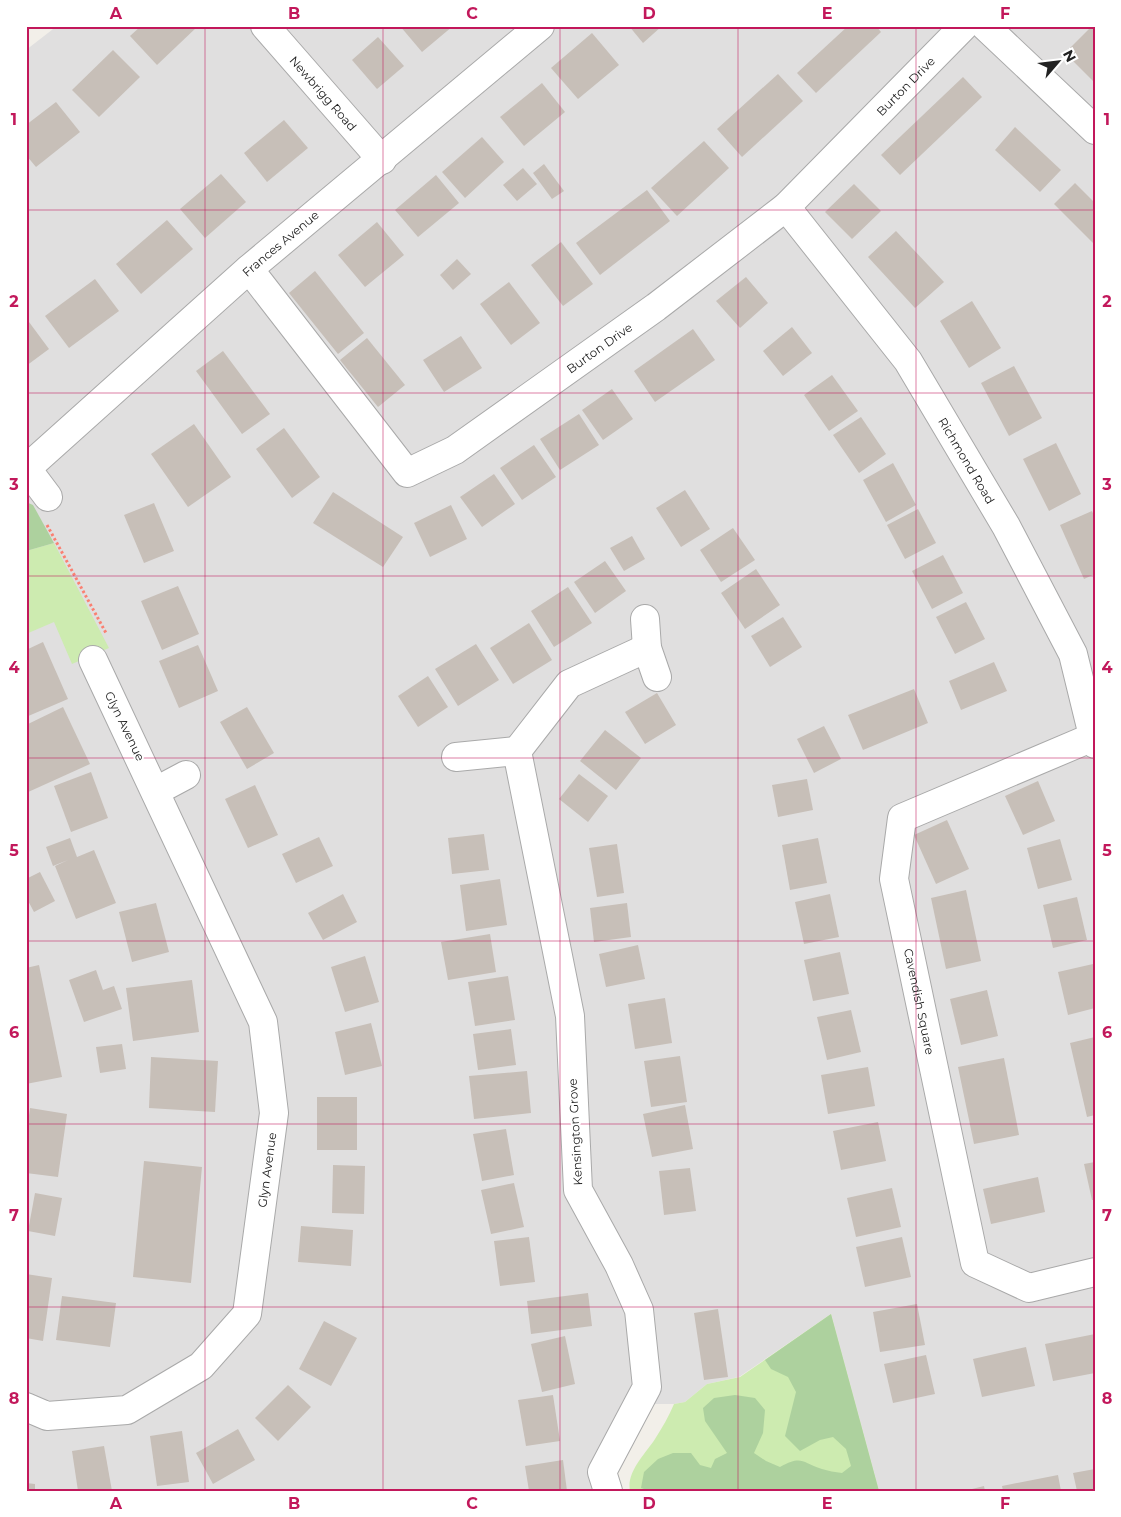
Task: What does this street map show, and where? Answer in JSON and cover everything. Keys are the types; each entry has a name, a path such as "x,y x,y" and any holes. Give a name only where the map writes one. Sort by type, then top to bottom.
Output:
{"street":[{"name":"Newbrigg Road","path":"265,26 382,160"},
{"name":"Frances Avenue","path":"48,497 27,469 249,269 382,160 540,26"},
{"name":"Burton Drive","path":"249,269 407,473 455,450 656,307 786,207 964,26"},
{"path":"985,26 1095,130"},
{"name":"Richmond Road","path":"786,207 908,361 1006,526 1073,654 1094,741"},
{"path":"645,619 647,648 657,677"},
{"path":"456,756 517,751 569,684 647,648"},
{"name":"Glyn Avenue","path":"26,1407 47,1416 127,1410 201,1366 247,1314 274,1113 263,1022 93,660"},
{"name":"Cavendish Square","path":"1094,741 902,818 894,879 975,1263 1029,1288 1095,1272"},
{"name":"Kensington Grove","path":"517,751 570,1016 578,1190 619,1264 639,1310 647,1387 602,1472 608,1491"},
{"path":"156,791 186,775"}],"path":[{"path":"48,497 37,505 106,634"}],"shaded area":[{"path":"57,26 1095,26 1095,1491 879,1491 831,1314 739,1377 707,1384 685,1402 674,1404 633,1404 594,1491 26,1491 26,50"}],"green space":[{"path":"26,502 33,505 54,543 26,551"},
{"path":"54,543 109,648 72,664 54,622 26,634 26,551"},
{"path":"831,1314 879,1491 630,1491 631,1477 634,1470 660,1431 674,1404 685,1402 707,1384 740,1377"},
{"path":"831,1314 879,1491 650,1491 641,1488 644,1472 658,1459 673,1453 691,1453 700,1465 711,1468 715,1459 727,1453 705,1421 703,1408 714,1398 735,1395 755,1398 765,1410 763,1433 754,1453 766,1461 780,1467 793,1461 801,1461 824,1470 842,1473 851,1466 846,1449 833,1437 820,1440 800,1451 785,1436 796,1392 788,1377 771,1369 765,1360"}],"building":[{"path":"141,26 198,26 157,65 130,36"},
{"path":"400,26 453,26 422,52"},
{"path":"629,26 662,26 643,43"},
{"path":"848,26 876,26 881,32 816,93 797,73"},
{"path":"1091,27 1095,31 1095,83 1065,53"},
{"path":"592,33 619,65 578,99 551,68"},
{"path":"378,37 404,66 377,89 352,60"},
{"path":"113,50 140,77 99,117 72,90"},
{"path":"778,74 803,101 742,157 717,129"},
{"path":"963,77 982,97 900,175 881,155"},
{"path":"542,83 565,112 524,146 500,117"},
{"path":"56,102 80,132 36,167 26,155 26,125"},
{"path":"284,120 308,148 267,182 244,153"},
{"path":"1015,127 1061,170 1040,192 995,150"},
{"path":"482,137 504,162 465,198 442,172"},
{"path":"704,141 729,168 677,216 651,188"},
{"path":"544,164 564,191 552,199 533,173"},
{"path":"523,168 537,184 517,201 503,185"},
{"path":"221,174 246,202 205,238 180,209"},
{"path":"436,175 459,203 418,237 395,210"},
{"path":"1075,183 1095,203 1095,245 1054,204"},
{"path":"854,184 881,211 852,239 825,212"},
{"path":"647,190 670,221 600,275 576,243"},
{"path":"167,220 193,249 141,294 116,264"},
{"path":"377,222 404,255 365,287 338,255"},
{"path":"896,231 944,282 915,308 868,257"},
{"path":"561,242 593,284 563,306 531,265"},
{"path":"457,259 471,274 453,290 440,275"},
{"path":"315,271 364,333 338,354 289,293"},
{"path":"746,277 768,303 740,328 716,301"},
{"path":"95,279 119,311 69,348 45,316"},
{"path":"509,282 540,323 511,345 480,304"},
{"path":"972,301 1001,348 969,368 940,321"},
{"path":"29,322 49,349 26,366 26,324"},
{"path":"792,327 812,353 783,376 763,351"},
{"path":"693,329 715,360 655,402 634,371"},
{"path":"461,336 482,368 444,392 423,360"},
{"path":"367,338 405,385 378,407 340,360"},
{"path":"223,351 270,414 242,434 196,371"},
{"path":"1014,366 1042,418 1009,436 981,383"},
{"path":"832,375 858,411 829,431 804,395"},
{"path":"612,389 633,419 603,440 582,410"},
{"path":"579,414 599,445 560,470 540,439"},
{"path":"861,417 886,454 859,473 833,435"},
{"path":"194,424 231,477 188,507 151,454"},
{"path":"284,428 320,477 292,498 256,449"},
{"path":"1056,443 1081,494 1049,511 1023,459"},
{"path":"534,445 556,477 522,500 500,468"},
{"path":"893,463 916,505 886,522 863,480"},
{"path":"494,474 515,504 482,527 460,497"},
{"path":"685,490 710,529 681,547 656,508"},
{"path":"333,492 403,537 383,567 313,523"},
{"path":"154,503 174,551 144,563 124,515"},
{"path":"451,505 467,539 430,557 414,523"},
{"path":"918,509 936,543 905,559 887,525"},
{"path":"1092,511 1095,518 1095,574 1084,579 1060,525"},
{"path":"733,528 755,560 721,582 700,550"},
{"path":"632,536 645,559 624,571 610,548"},
{"path":"943,555 963,593 932,609 912,571"},
{"path":"605,561 626,591 595,613 574,582"},
{"path":"756,569 780,605 745,629 721,593"},
{"path":"178,586 199,634 162,650 141,601"},
{"path":"568,587 592,623 554,647 531,611"},
{"path":"966,602 985,639 955,654 936,617"},
{"path":"783,617 802,647 770,667 751,636"},
{"path":"529,623 552,660 513,684 490,648"},
{"path":"43,642 68,699 26,717 26,650"},
{"path":"476,644 499,680 458,706 435,669"},
{"path":"198,645 218,691 179,708 159,661"},
{"path":"994,662 1007,691 961,710 949,681"},
{"path":"428,676 448,707 418,727 398,696"},
{"path":"914,689 928,723 863,750 848,715"},
{"path":"657,693 676,725 645,744 625,712"},
{"path":"63,707 90,764 26,793 26,725"},
{"path":"247,707 274,753 247,769 220,722"},
{"path":"824,726 841,759 814,773 797,739"},
{"path":"605,730 641,758 616,790 580,761"},
{"path":"91,772 108,818 71,832 54,786"},
{"path":"579,774 608,796 588,822 559,799"},
{"path":"807,779 813,810 778,817 772,785"},
{"path":"1038,781 1055,821 1023,835 1005,796"},
{"path":"255,785 278,835 248,848 225,799"},
{"path":"947,820 969,869 936,884 914,835"},
{"path":"484,834 489,870 452,874 448,838"},
{"path":"319,837 333,866 296,883 282,854"},
{"path":"70,838 77,857 94,850 116,903 76,919 55,866 68,860 53,866 46,847"},
{"path":"818,838 827,883 790,890 782,845"},
{"path":"1060,839 1072,880 1038,889 1027,848"},
{"path":"617,844 624,893 597,897 589,848"},
{"path":"40,872 55,901 34,912 26,897 26,879"},
{"path":"500,879 507,925 466,931 460,885"},
{"path":"966,890 981,961 946,969 931,898"},
{"path":"343,894 357,922 323,940 308,913"},
{"path":"830,894 839,937 804,944 795,902"},
{"path":"1077,897 1087,940 1053,948 1043,905"},
{"path":"156,903 169,952 132,962 119,912"},
{"path":"627,903 631,937 594,942 590,908"},
{"path":"490,934 496,972 448,980 441,942"},
{"path":"638,945 645,979 606,987 599,954"},
{"path":"840,952 849,994 813,1001 804,960"},
{"path":"365,956 379,1002 345,1012 331,967"},
{"path":"1093,964 1095,972 1095,1008 1068,1015 1058,972"},
{"path":"39,965 62,1077 26,1084 26,968"},
{"path":"96,970 103,990 114,986 122,1009 84,1022 69,980"},
{"path":"508,976 515,1020 475,1026 468,982"},
{"path":"192,980 199,1032 133,1041 126,988"},
{"path":"987,990 998,1036 961,1045 950,999"},
{"path":"665,998 672,1043 635,1049 628,1004"},
{"path":"851,1010 861,1052 827,1060 817,1017"},
{"path":"371,1023 382,1066 345,1075 335,1032"},
{"path":"511,1029 516,1065 478,1070 473,1034"},
{"path":"1095,1037 1095,1115 1087,1117 1070,1043"},
{"path":"122,1044 126,1069 100,1073 96,1047"},
{"path":"680,1056 687,1102 651,1107 644,1061"},
{"path":"151,1057 218,1061 215,1112 149,1108"},
{"path":"1004,1058 1019,1135 974,1144 958,1067"},
{"path":"868,1067 875,1106 828,1114 821,1075"},
{"path":"527,1071 531,1113 474,1119 469,1076"},
{"path":"317,1097 357,1097 357,1150 317,1150"},
{"path":"685,1105 693,1149 652,1157 643,1114"},
{"path":"30,1108 67,1114 58,1177 26,1173 26,1138"},
{"path":"878,1122 886,1161 841,1170 833,1131"},
{"path":"506,1129 514,1175 482,1181 473,1134"},
{"path":"144,1161 202,1167 191,1283 133,1277"},
{"path":"1095,1162 1095,1200 1092,1200 1084,1164"},
{"path":"333,1165 365,1166 364,1214 332,1213"},
{"path":"690,1168 696,1211 664,1215 659,1171"},
{"path":"1038,1177 1045,1212 991,1224 983,1189"},
{"path":"514,1183 524,1227 491,1234 481,1190"},
{"path":"892,1188 901,1227 856,1237 847,1198"},
{"path":"35,1193 62,1198 55,1236 28,1231"},
{"path":"301,1226 353,1230 351,1266 298,1262"},
{"path":"529,1237 535,1282 500,1286 494,1241"},
{"path":"902,1237 911,1277 865,1287 856,1247"},
{"path":"26,1274 52,1278 43,1341 26,1338"},
{"path":"588,1293 592,1326 531,1334 527,1301"},
{"path":"62,1296 116,1303 110,1347 56,1340"},
{"path":"917,1304 925,1345 880,1352 873,1312"},
{"path":"718,1309 728,1377 704,1380 694,1313"},
{"path":"324,1321 357,1338 331,1386 299,1369"},
{"path":"1095,1334 1095,1373 1053,1381 1045,1344"},
{"path":"565,1336 575,1384 542,1392 531,1344"},
{"path":"1026,1347 1035,1386 982,1397 973,1359"},
{"path":"926,1355 935,1394 893,1403 884,1364"},
{"path":"288,1385 311,1407 278,1441 255,1418"},
{"path":"553,1395 560,1441 526,1446 518,1400"},
{"path":"238,1429 255,1460 213,1484 196,1453"},
{"path":"182,1431 189,1482 157,1486 150,1436"},
{"path":"104,1446 112,1491 78,1491 72,1451"},
{"path":"563,1460 567,1491 529,1491 525,1466"},
{"path":"1095,1469 1095,1491 1077,1491 1073,1473"},
{"path":"1058,1475 1061,1491 1003,1491 1002,1486"},
{"path":"26,1483 35,1484 35,1491 26,1491"},
{"path":"984,1486 985,1491 968,1491 968,1490"}]}
